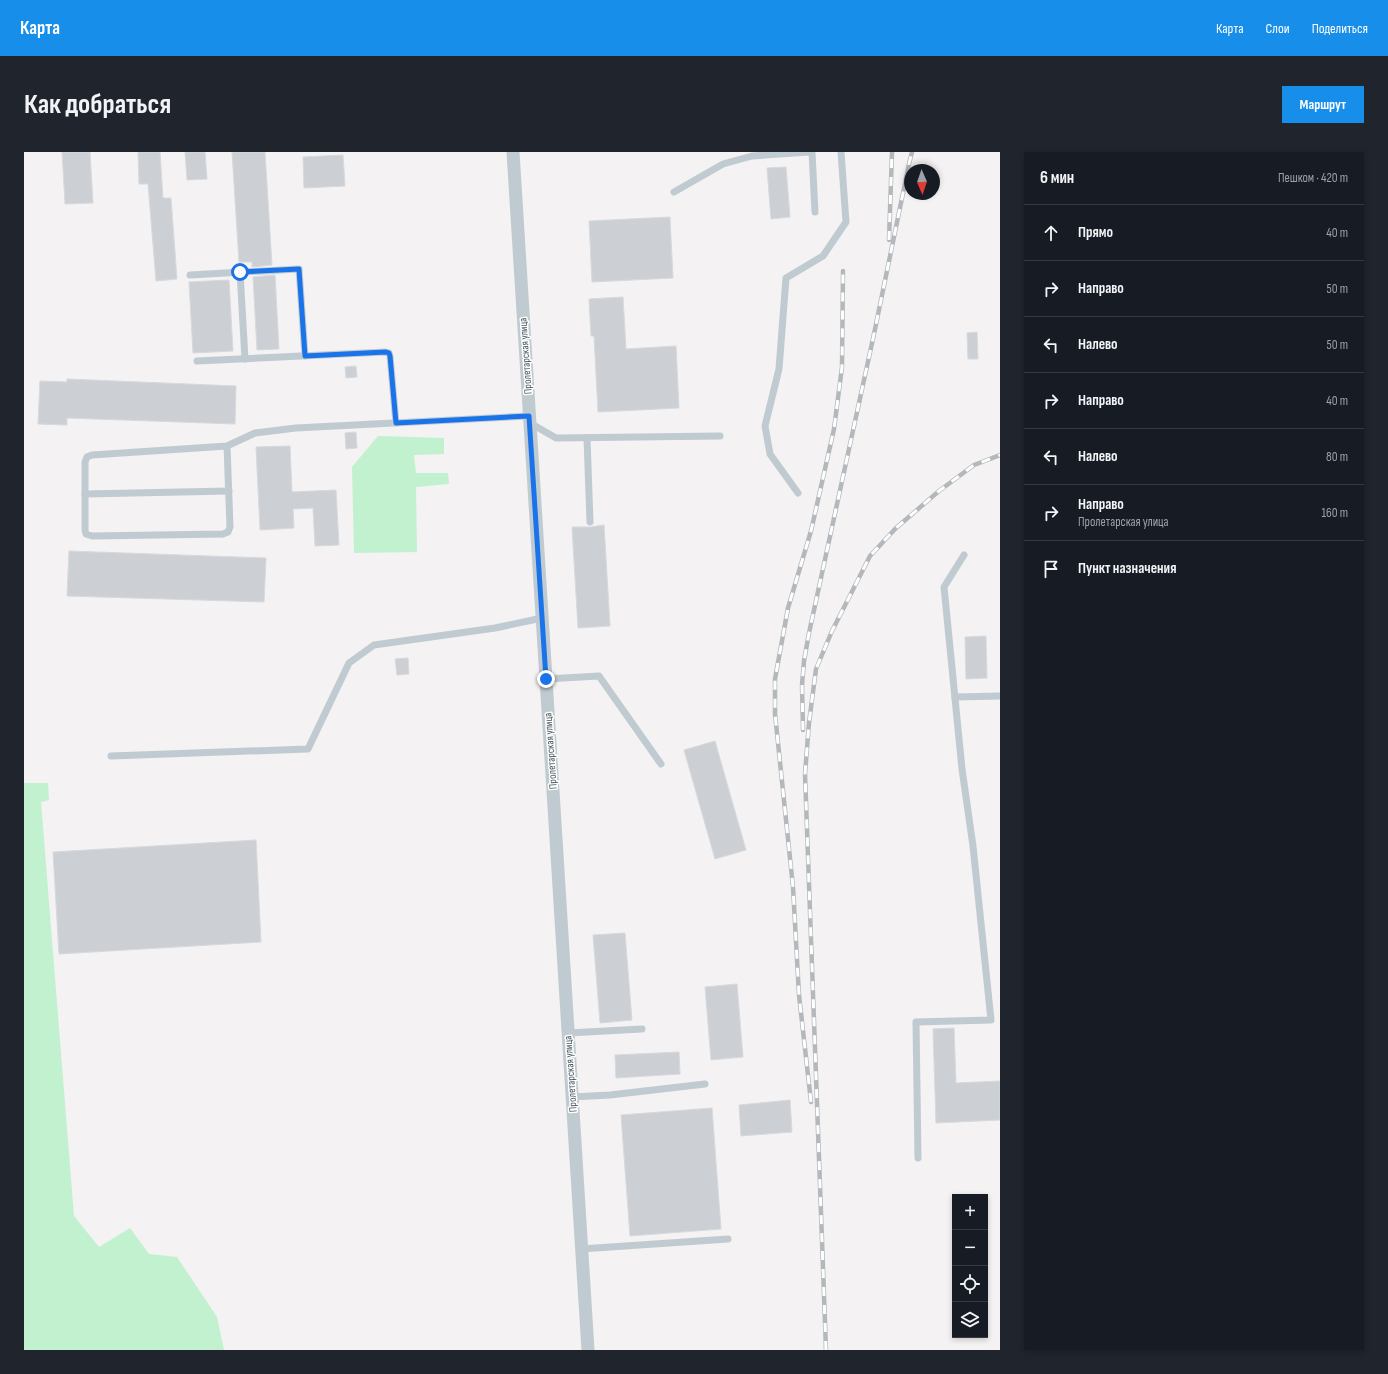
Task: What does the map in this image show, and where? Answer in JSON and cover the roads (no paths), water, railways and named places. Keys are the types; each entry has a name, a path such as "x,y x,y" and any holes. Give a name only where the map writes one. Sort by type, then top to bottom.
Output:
{"street":[{"name":"Пролетарская улица","path":"513,152 588,1350"}],"lane":[{"path":"674,192 723,164 752,156 811,152 815,212"},
{"path":"798,493 770,454 765,426 779,369 786,278 823,256 846,222 841,152"},
{"path":"190,275 299,269 305,356"},
{"path":"240,272 245,359"},
{"path":"197,361 386,352 389,353 390,356 396,423"},
{"path":"227,446 230,527 228,532 223,534 92,536 86,534 85,462 87,457 92,455 227,446 255,433 296,428 396,423 529,419 556,438 720,436"},
{"path":"587,438 590,522"},
{"path":"85,494 229,491"},
{"path":"918,1158 916,1022 991,1020 973,846 962,769 944,587 964,555"},
{"path":"111,756 308,750 349,663 374,645 495,628 542,618"},
{"path":"546,679 599,676 661,764"},
{"path":"955,697 1000,696"},
{"path":"568,1033 642,1029"},
{"path":"572,1097 610,1095 705,1084"},
{"path":"581,1249 728,1239"}],"railway":[{"path":"889,240 892,152"},
{"path":"803,730 802,685 804,661 809,633 912,152"},
{"path":"811,1102 799,995 793,887 775,714 775,679 788,608 811,531 834,429 842,367 843,271"},
{"path":"826,1350 805,774 809,723 816,669 832,631 870,556 896,528 939,491 974,465 1000,455"}]}
